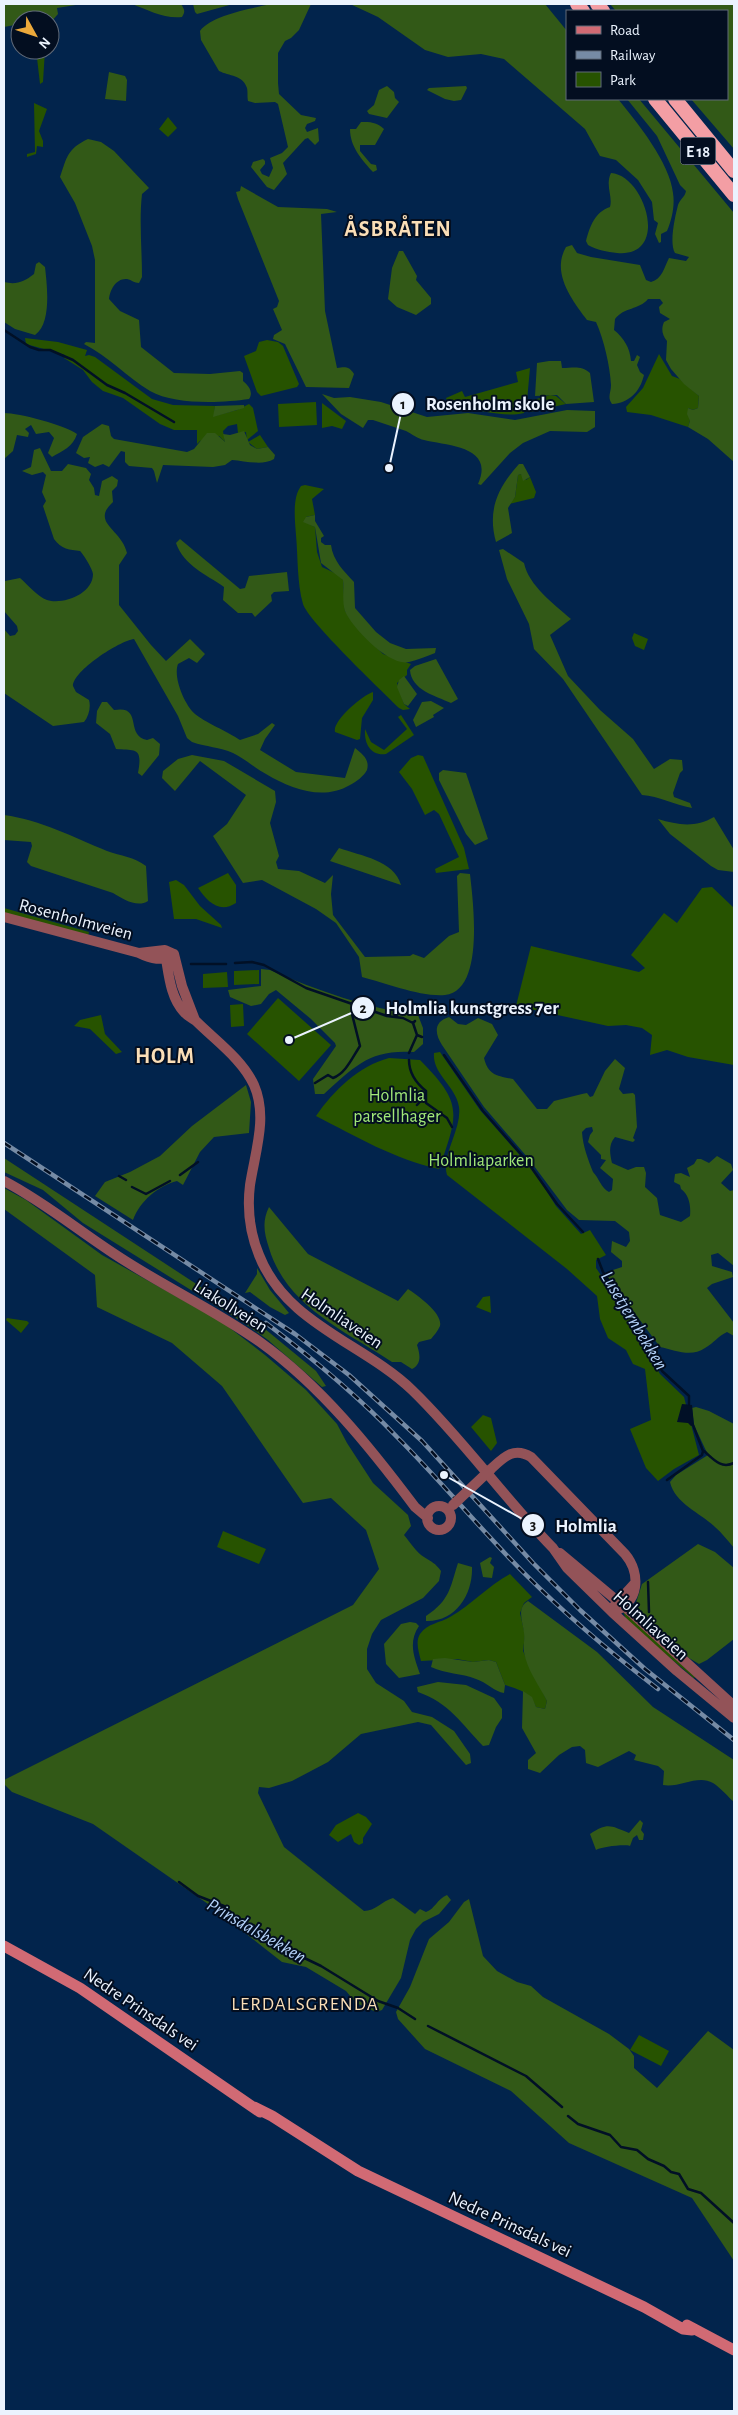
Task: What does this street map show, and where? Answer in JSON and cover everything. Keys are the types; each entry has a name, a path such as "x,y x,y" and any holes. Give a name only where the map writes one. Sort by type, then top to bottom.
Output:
{"highway":[{"name":"E 18","path":"657,100 734,195"},
{"name":"E 18","path":"676,100 734,171"}],"main road":[{"name":"Nedre Prinsdals vei","path":"4,1946 80,1988 254,2107 307,2146 339,2164 350,2167 655,2313 683,2329 692,2330 734,2350"}],"street":[{"name":"Rosenholmveien","path":"4,917 139,953 165,950 170,957"},
{"name":"Holmliaveien","path":"170,957 195,1020 241,1065 254,1085 259,1101 260,1129 251,1184 249,1211 256,1246 269,1275 280,1292 300,1312 376,1361 413,1391 553,1548 567,1568 677,1671 734,1718"},
{"name":"Liakollveien","path":"4,1181 39,1200 122,1259 238,1328 270,1350 328,1402 409,1497 415,1507 428,1518"},
{"path":"451,1507 441,1506 433,1508 428,1518 434,1528 444,1528 451,1519 451,1507 499,1462 516,1452 523,1452 535,1460 630,1560 635,1572 635,1583 612,1612"},
{"name":"Liakollveien","path":"409,1497 433,1508"},
{"name":"Holmliaveien","path":"553,1548 572,1562 734,1706"}],"green space":[{"path":"4,4 82,4 57,8 57,10 10,10 10,26 4,27"},
{"path":"132,4 181,4 184,12 182,17 169,17"},
{"path":"193,4 233,4 197,14"},
{"path":"270,4 311,4 299,30 285,41 278,53 278,83 279,94 301,115 316,118 315,121 307,124 305,128 307,132 318,128 319,141 315,145 308,138 305,139 283,163 287,174 274,190 267,187 251,167 253,162 263,159 265,164 260,170 262,174 269,177 273,168 270,158 282,153 288,147 278,104 275,102 255,103 248,101 245,84 239,78 219,71 201,40 200,31 206,25 222,17"},
{"path":"350,4 545,4 566,30 566,100 619,100 652,143 666,169 671,181 674,198 672,217 667,231 661,234 661,242 659,243 655,234 658,223 654,220 652,202 638,180 616,160 600,156 585,129 504,59 481,54 448,57 425,50 378,17"},
{"path":"610,4 734,4 734,149 692,100 728,100 728,10 615,10"},
{"path":"37,60 44,60 43,82 40,84"},
{"path":"109,72 125,76 127,80 126,101 105,99"},
{"path":"387,86 394,92 395,98 399,102 387,118 369,114 367,111 374,105 379,90"},
{"path":"466,86 467,88 461,100 454,101 445,99 427,90 429,88"},
{"path":"628,100 640,100 734,213 734,462 708,439 688,427 690,421 687,414 688,408 693,410 698,408 699,396 684,384 666,360 667,341 662,327 664,322 670,319 660,313 659,307 663,303 660,299 648,299 644,303 623,312 615,319 614,330 626,344 631,361 634,361 637,355 640,357 637,365 640,372 644,375 640,387 633,396 612,404 609,397 611,385 608,361 599,329 596,322 587,320 575,304 562,276 562,257 566,247 572,245 577,253 640,265 646,280 651,282 660,276 669,258 686,261 689,257 675,253 673,249 673,230 678,205 686,191 680,185 657,136"},
{"path":"34,103 47,109 39,131 43,147 37,146 36,154 27,157 27,154 35,152"},
{"path":"168,117 177,128 168,137 159,129"},
{"path":"361,122 370,122 384,129 375,145 360,145 360,151 371,164 376,165 377,170 373,172 357,153 352,142 350,129 356,129"},
{"path":"88,139 101,142 114,151 149,188 142,194 141,204 142,277 139,283 127,279 120,280 112,288 109,299 120,311 139,320 141,347 174,373 210,374 240,371 243,373 243,381 251,391 249,399 198,402 160,396 150,391 101,354 84,344 86,342 95,343 95,260 92,246 75,203 60,177 69,154 76,146"},
{"path":"611,173 623,177 634,187 642,201 647,216 648,230 644,243 634,251 617,253 606,251 588,245 586,241 591,225 597,216 600,212 610,207 609,177"},
{"path":"241,186 278,207 327,209 337,212 321,214 325,311 337,368 347,368 354,374 349,388 306,387 285,344 273,339 274,335 282,330 273,309 277,307 279,301 238,199 236,192 240,191"},
{"path":"399,251 403,251 417,276 416,280 431,298 431,304 416,315 397,307 388,299 392,268"},
{"path":"39,262 45,267 47,303 44,322 35,335 15,329 4,322 4,282 16,283 27,279 34,274 36,264"},
{"path":"25,338 58,342 87,350 85,356 95,357 152,399 173,405 215,406 214,416 237,410 249,404 253,408 258,431 247,440 246,432 238,433 237,424 228,426 223,431 225,442 219,436 200,441 197,444 197,430 174,430 160,424 123,398 103,391 92,382 83,370 64,358 65,355 26,344"},
{"path":"267,340 278,342 283,346 299,384 297,387 261,396 257,392 244,356 256,351 259,342"},
{"path":"659,354 672,376 680,379 699,396 698,408 693,410 688,408 690,421 688,427 651,415 627,412 626,407 643,388"},
{"path":"561,361 562,368 573,367 587,370 590,373 594,402 566,404 557,395 535,396 537,363"},
{"path":"530,368 524,413 497,414 469,409 451,409 446,398 462,391 465,397 518,382 516,372"},
{"path":"322,394 334,398 350,397 381,402 427,417 468,413 515,420 567,410 595,411 595,427 587,432 550,431 523,443 510,453 481,485 478,484 482,471 480,462 475,455 456,447 417,438 406,431 373,420 368,420 363,428 341,414"},
{"path":"550,395 556,396 566,404 530,412 533,400"},
{"path":"316,402 317,425 279,427 278,404"},
{"path":"322,403 346,421 342,429 332,426 322,428"},
{"path":"244,405 244,408 213,417 215,406"},
{"path":"4,413 42,420 77,434 70,445 52,457 48,453 54,438 49,432 36,434 31,425 25,429 29,433 28,437 17,435 13,451 4,459"},
{"path":"102,424 109,426 111,436 114,439 187,452 194,449 207,433 215,433 225,442 223,434 230,435 244,431 250,445 257,449 268,447 275,455 274,459 265,462 232,460 225,465 213,467 163,465 157,483 152,468 129,466 125,462 125,452 121,451 109,467 103,464 95,467 88,463 90,457 84,458 76,453 83,437"},
{"path":"260,435 268,447 257,449 248,442"},
{"path":"40,448 51,471 62,471 68,464 86,468 91,474 89,480 94,488 95,495 99,496 102,481 112,476 118,480 117,486 112,491 113,502 105,515 106,521 124,545 127,553 119,565 119,605 166,661 190,639 205,654 197,663 189,658 178,664 178,683 191,710 204,720 240,740 258,734 272,723 275,725 260,750 296,772 345,778 355,748 365,757 368,766 362,777 340,790 318,793 307,791 286,784 262,772 233,753 192,742 187,738 178,716 134,639 108,651 88,665 75,680 73,686 76,692 89,700 89,711 84,722 53,726 4,693 4,629 10,636 15,635 18,631 17,626 4,611 5,581 20,578 37,594 47,600 61,601 83,592 92,581 92,569 80,551 63,547 54,539 43,506 46,501 42,492 46,475 43,472 32,475 22,471 31,467 34,450"},
{"path":"519,464 523,464 530,477 523,481 521,474 518,475 515,497 508,508 512,533 496,542 493,520 496,500 505,481"},
{"path":"521,474 526,480 530,477 536,492 534,498 509,504 515,497 518,475"},
{"path":"305,485 324,489 312,499 315,515 306,517 311,525 315,527 317,552 322,567 339,575 343,580 345,611 383,654 411,664 407,670 407,675 397,683 404,704 410,709 403,710 399,708 346,656 308,613 303,604 299,579 295,510 298,491 301,486"},
{"path":"315,515 315,521 324,536 321,538 321,542 325,545 331,545 337,561 354,582 355,608 376,632 390,643 406,649 436,648 435,653 409,662 401,662 382,653 355,627 345,611 343,580 321,563 315,527 303,522 306,517"},
{"path":"180,539 240,589 245,588 249,576 287,572 289,591 274,592 271,595 272,601 255,617 252,613 238,613 223,600 224,587 196,569 184,558 176,543"},
{"path":"503,549 524,563 537,587 571,619 550,635 568,676 600,710 633,739 654,769 670,759 682,760 683,770 680,773 673,793 674,797 690,803 692,808 642,795 563,679 534,649 529,624 507,579 499,550"},
{"path":"634,633 648,639 644,650 635,646 632,638"},
{"path":"436,659 458,699 451,703 425,691 411,677 410,670 415,666"},
{"path":"404,676 417,694 408,706 404,704 397,687 399,680"},
{"path":"373,692 373,700 362,718 360,739 357,740 335,732 335,727 343,715 356,703"},
{"path":"431,701 444,708 433,715 434,717 416,727 413,720 422,702"},
{"path":"102,702 107,702 114,710 129,712 132,716 136,732 140,737 147,740 153,738 160,744 159,755 142,776 138,773 138,754 133,750 116,749 110,734 96,723 97,711"},
{"path":"401,715 414,735 386,754 372,751 367,744 365,729 371,742 384,750 407,729 398,717"},
{"path":"192,755 224,761 275,791 276,802 270,823 279,856 276,862 278,869 299,871 325,883 333,875 331,894 333,915 365,957 410,956 413,954 424,958 449,936 459,932 457,876 460,873 470,874 474,943 466,978 458,990 445,995 425,994 362,977 359,957 336,923 316,909 262,880 243,883 213,836 227,824 246,795 200,761 175,791 162,778 163,771 178,759"},
{"path":"418,755 423,756 464,848 469,869 436,873 435,869 459,857 439,814 434,810 425,815 412,789 399,772 411,758"},
{"path":"443,770 466,773 488,839 475,845 466,834 439,780 439,773"},
{"path":"4,815 44,825 141,863 146,866 148,901 139,904 130,902 113,893 31,866 27,862 32,846 31,842 4,840"},
{"path":"714,817 734,850 734,872 718,870 711,866 670,834 658,819 673,823 693,824"},
{"path":"339,848 384,864 397,877 401,885 330,861"},
{"path":"228,873 236,885 236,903 230,906 219,907 209,901 198,888"},
{"path":"176,880 184,885 200,906 222,928 196,919 174,919 169,882"},
{"path":"712,887 734,908 734,1065 688,1057 667,1050 650,1055 652,1035 642,1028 626,1025 608,1026 516,1006 531,946 639,972 645,968 631,955 664,913 677,923 702,888"},
{"path":"4,908 89,932 88,936 4,913"},
{"path":"261,969 270,970 325,992 361,1003 418,1015 423,1028 423,1044 414,1052 386,1053 364,1061 324,1094 315,1094 313,1079 336,1046 335,1043 311,1019 276,990 269,994 261,1004 251,1006 230,997 228,990 261,986"},
{"path":"259,970 259,984 234,985 234,971"},
{"path":"227,972 228,987 203,988 203,974"},
{"path":"278,998 331,1045 299,1081 247,1034"},
{"path":"243,1004 244,1026 231,1027 230,1005"},
{"path":"101,1015 105,1034 122,1052 116,1054 90,1029 74,1026 80,1020"},
{"path":"449,1017 458,1024 466,1025 478,1018 492,1024 498,1035 484,1058 488,1068 498,1076 513,1079 537,1109 547,1109 554,1101 582,1094 587,1093 590,1097 593,1096 605,1071 615,1059 625,1068 619,1089 623,1094 633,1093 635,1095 637,1127 633,1142 615,1137 611,1143 610,1150 612,1163 628,1170 644,1167 646,1173 645,1187 657,1198 660,1215 681,1222 690,1216 689,1201 680,1185 674,1182 675,1174 681,1173 690,1177 687,1168 694,1164 697,1159 709,1163 717,1156 731,1164 733,1170 721,1183 730,1191 734,1190 734,1266 718,1253 711,1255 712,1266 732,1272 733,1277 712,1284 707,1288 734,1323 734,1336 727,1332 700,1351 689,1353 660,1347 607,1276 610,1271 622,1267 622,1261 611,1252 612,1241 626,1247 630,1241 629,1232 615,1221 579,1220 567,1210 528,1158 484,1107 442,1045 437,1029 440,1022","holes":["592,1127 593,1131 588,1142 601,1155 601,1159 606,1160 600,1168 613,1179 612,1190 609,1192 593,1172 585,1148 582,1132 586,1128"]},
{"name":"Holmliaparken","path":"440,1052 480,1110 534,1171 556,1206 581,1234 590,1230 606,1255 596,1260 596,1268 623,1307 660,1374 684,1397 699,1455 674,1469 658,1481 646,1468 630,1429 651,1420 645,1369 633,1364 626,1350 608,1338 600,1319 597,1296 567,1269 447,1175 447,1159 458,1124 459,1107 454,1093 440,1074 434,1060 434,1053"},
{"name":"Holmlia parsellhager","path":"389,1058 420,1060 444,1088 450,1099 453,1110 453,1122 439,1169 422,1165 391,1153 316,1116 348,1080 367,1067"},
{"path":"246,1085 251,1102 249,1133 214,1137 200,1152 183,1185 177,1181 170,1183 150,1195 140,1207 133,1220 95,1196 105,1182 130,1172 160,1156 192,1126"},
{"path":"4,1158 265,1329 316,1371 326,1386 322,1387 268,1340 244,1323 83,1223 43,1190 4,1172"},
{"path":"4,1188 26,1200 102,1255 222,1322 306,1390 337,1424 373,1483 408,1515 411,1526 404,1535 418,1552 435,1564 441,1571 439,1581 423,1598 381,1620 372,1634 367,1649 367,1669 376,1683 404,1701 412,1712 432,1717 454,1731 470,1754 471,1763 466,1765 431,1725 418,1722 361,1734 328,1762 292,1781 269,1788 259,1787 258,1793 284,1847 364,1911 368,1911 393,1898 415,1914 420,1909 426,1912 429,1911 447,1895 451,1900 439,1914 423,1922 416,1929 410,1940 401,1978 382,2010 376,2012 356,2003 346,1991 306,1967 282,1962 208,1904 93,1824 12,1792 4,1784 4,1780 353,1605 379,1569 366,1530 331,1498 303,1503 222,1386 172,1343 97,1307 95,1275 4,1209"},
{"path":"269,1207 308,1254 398,1301 408,1289 434,1310 440,1321 440,1326 431,1339 419,1342 417,1345 419,1362 415,1367 412,1369 401,1362 392,1362 337,1328 303,1301 289,1286 277,1268 266,1237 264,1227"},
{"path":"257,1268 270,1290 289,1313 285,1315 270,1307 250,1292 245,1293 257,1274"},
{"path":"490,1296 491,1313 476,1307 483,1297"},
{"path":"7,1318 27,1321 29,1323 21,1333 6,1320"},
{"path":"696,1407 709,1411 734,1424 734,1548 723,1534 689,1508 677,1496 670,1482 676,1475 708,1455 694,1425 692,1408"},
{"path":"483,1415 491,1418 497,1443 491,1451 471,1427"},
{"path":"223,1531 266,1549 259,1564 217,1547"},
{"path":"698,1544 715,1552 734,1568 734,1639 699,1664 689,1658 635,1606 642,1584"},
{"path":"490,1557 492,1558 490,1563 494,1567 492,1578 483,1577 480,1563"},
{"path":"458,1563 472,1567 472,1577 466,1596 461,1604 446,1617 426,1621 426,1616 445,1599 451,1587"},
{"path":"510,1574 532,1597 524,1603 520,1613 525,1635 523,1651 547,1701 545,1709 536,1707 531,1698 524,1692 505,1685 496,1662 489,1660 473,1662 457,1659 421,1661 418,1640 423,1630 458,1612"},
{"path":"528,1601 597,1652 653,1707 734,1760 734,1802 716,1785 707,1781 695,1780 676,1785 663,1785 664,1771 658,1766 634,1760 636,1755 629,1751 598,1767 586,1763 585,1750 580,1746 572,1747 559,1755 540,1773 528,1769 528,1760 536,1753 522,1728 523,1691 532,1697 536,1707 545,1709 547,1701 530,1671 524,1652 521,1611 524,1604"},
{"path":"623,1611 695,1677 627,1622"},
{"path":"416,1623 419,1626 414,1638 413,1650 420,1674 399,1678 386,1664 384,1644 401,1624"},
{"path":"445,1658 473,1662 489,1660 496,1662 505,1685 504,1693 476,1679 431,1667 433,1659"},
{"path":"438,1682 466,1685 494,1698 502,1709 502,1718 496,1727 489,1745 483,1746 446,1708 418,1692 417,1687"},
{"path":"358,1813 366,1817 372,1824 363,1838 363,1843 359,1845 354,1842 351,1834 338,1842 329,1835 336,1825"},
{"path":"640,1820 643,1823 641,1830 644,1834 643,1840 639,1840 637,1835 633,1838 630,1846 613,1846 596,1850 590,1834 610,1826 629,1833"},
{"path":"469,1899 483,1956 497,1971 517,1982 531,1986 543,1997 609,2034 629,2049 634,2056 634,2068 657,2088 708,2031 734,2050 734,2261 692,2198 569,2143 511,2091 425,2049 398,2019 396,2012 410,1987 429,1939 449,1922 464,1902"},
{"path":"639,2035 669,2051 661,2066 630,2050"}],"water":[{"path":"682,1404 692,1405 694,1425 691,1426 688,1423 677,1422"}],"waterway":[{"path":"4,330 30,347 39,350 50,350 73,360 107,385 125,393 174,422"},
{"path":"235,963 252,962 264,965 306,988 387,1016 403,1018 413,1023"},
{"path":"191,964 226,964"},
{"path":"315,1083 328,1075 333,1078 342,1073 360,1046 352,1014 358,1005"},
{"name":"Lusetjernbekken","path":"415,1021 413,1023 417,1035 422,1037"},
{"path":"409,1053 417,1035"},
{"name":"Lusetjernbekken","path":"444,1055 483,1111 526,1160 557,1204 583,1232"},
{"path":"409,1060 410,1069 414,1077 426,1091 426,1103 447,1118 452,1127"},
{"path":"417,1105 425,1096"},
{"path":"180,1175 198,1162"},
{"path":"119,1176 126,1180"},
{"path":"132,1187 146,1194 170,1181"},
{"name":"Lusetjernbekken","path":"598,1259 603,1272 633,1318 662,1371 689,1396 689,1404"},
{"name":"Lusetjernbekken","path":"667,1480 702,1455 703,1451 693,1425"},
{"path":"704,1451 721,1464 729,1465 734,1463"},
{"name":"Lusetjernbekken","path":"648,1582 649,1612"},
{"name":"Prinsdalsbekken","path":"179,1882 198,1896 224,1906 231,1914 275,1944 289,1947 296,1954 321,1966 378,2001 398,2008 415,2019"},
{"name":"Prinsdalsbekken","path":"428,2026 526,2076 562,2107"},
{"name":"Prinsdalsbekken","path":"568,2116 578,2124 610,2135 621,2147 637,2150 648,2159 664,2166 671,2172 679,2174 688,2189 701,2193 734,2223"}],"railway":[{"path":"4,1143 295,1334 349,1375 422,1441 533,1563 580,1610 645,1669 734,1740"},
{"path":"266,1323 317,1363 366,1406 540,1589 623,1662 658,1689"}],"place":[{"name":"Rosenholm skole","path":"389,468"},
{"name":"Holmlia kunstgress 7er","path":"289,1040"},
{"name":"Holmlia","path":"444,1475"}],"district":[{"name":"ÅSBRÅTEN","path":"398,228"},
{"name":"HOLM","path":"165,1055"},
{"name":"LERDALSGRENDA","path":"305,2003"}]}
